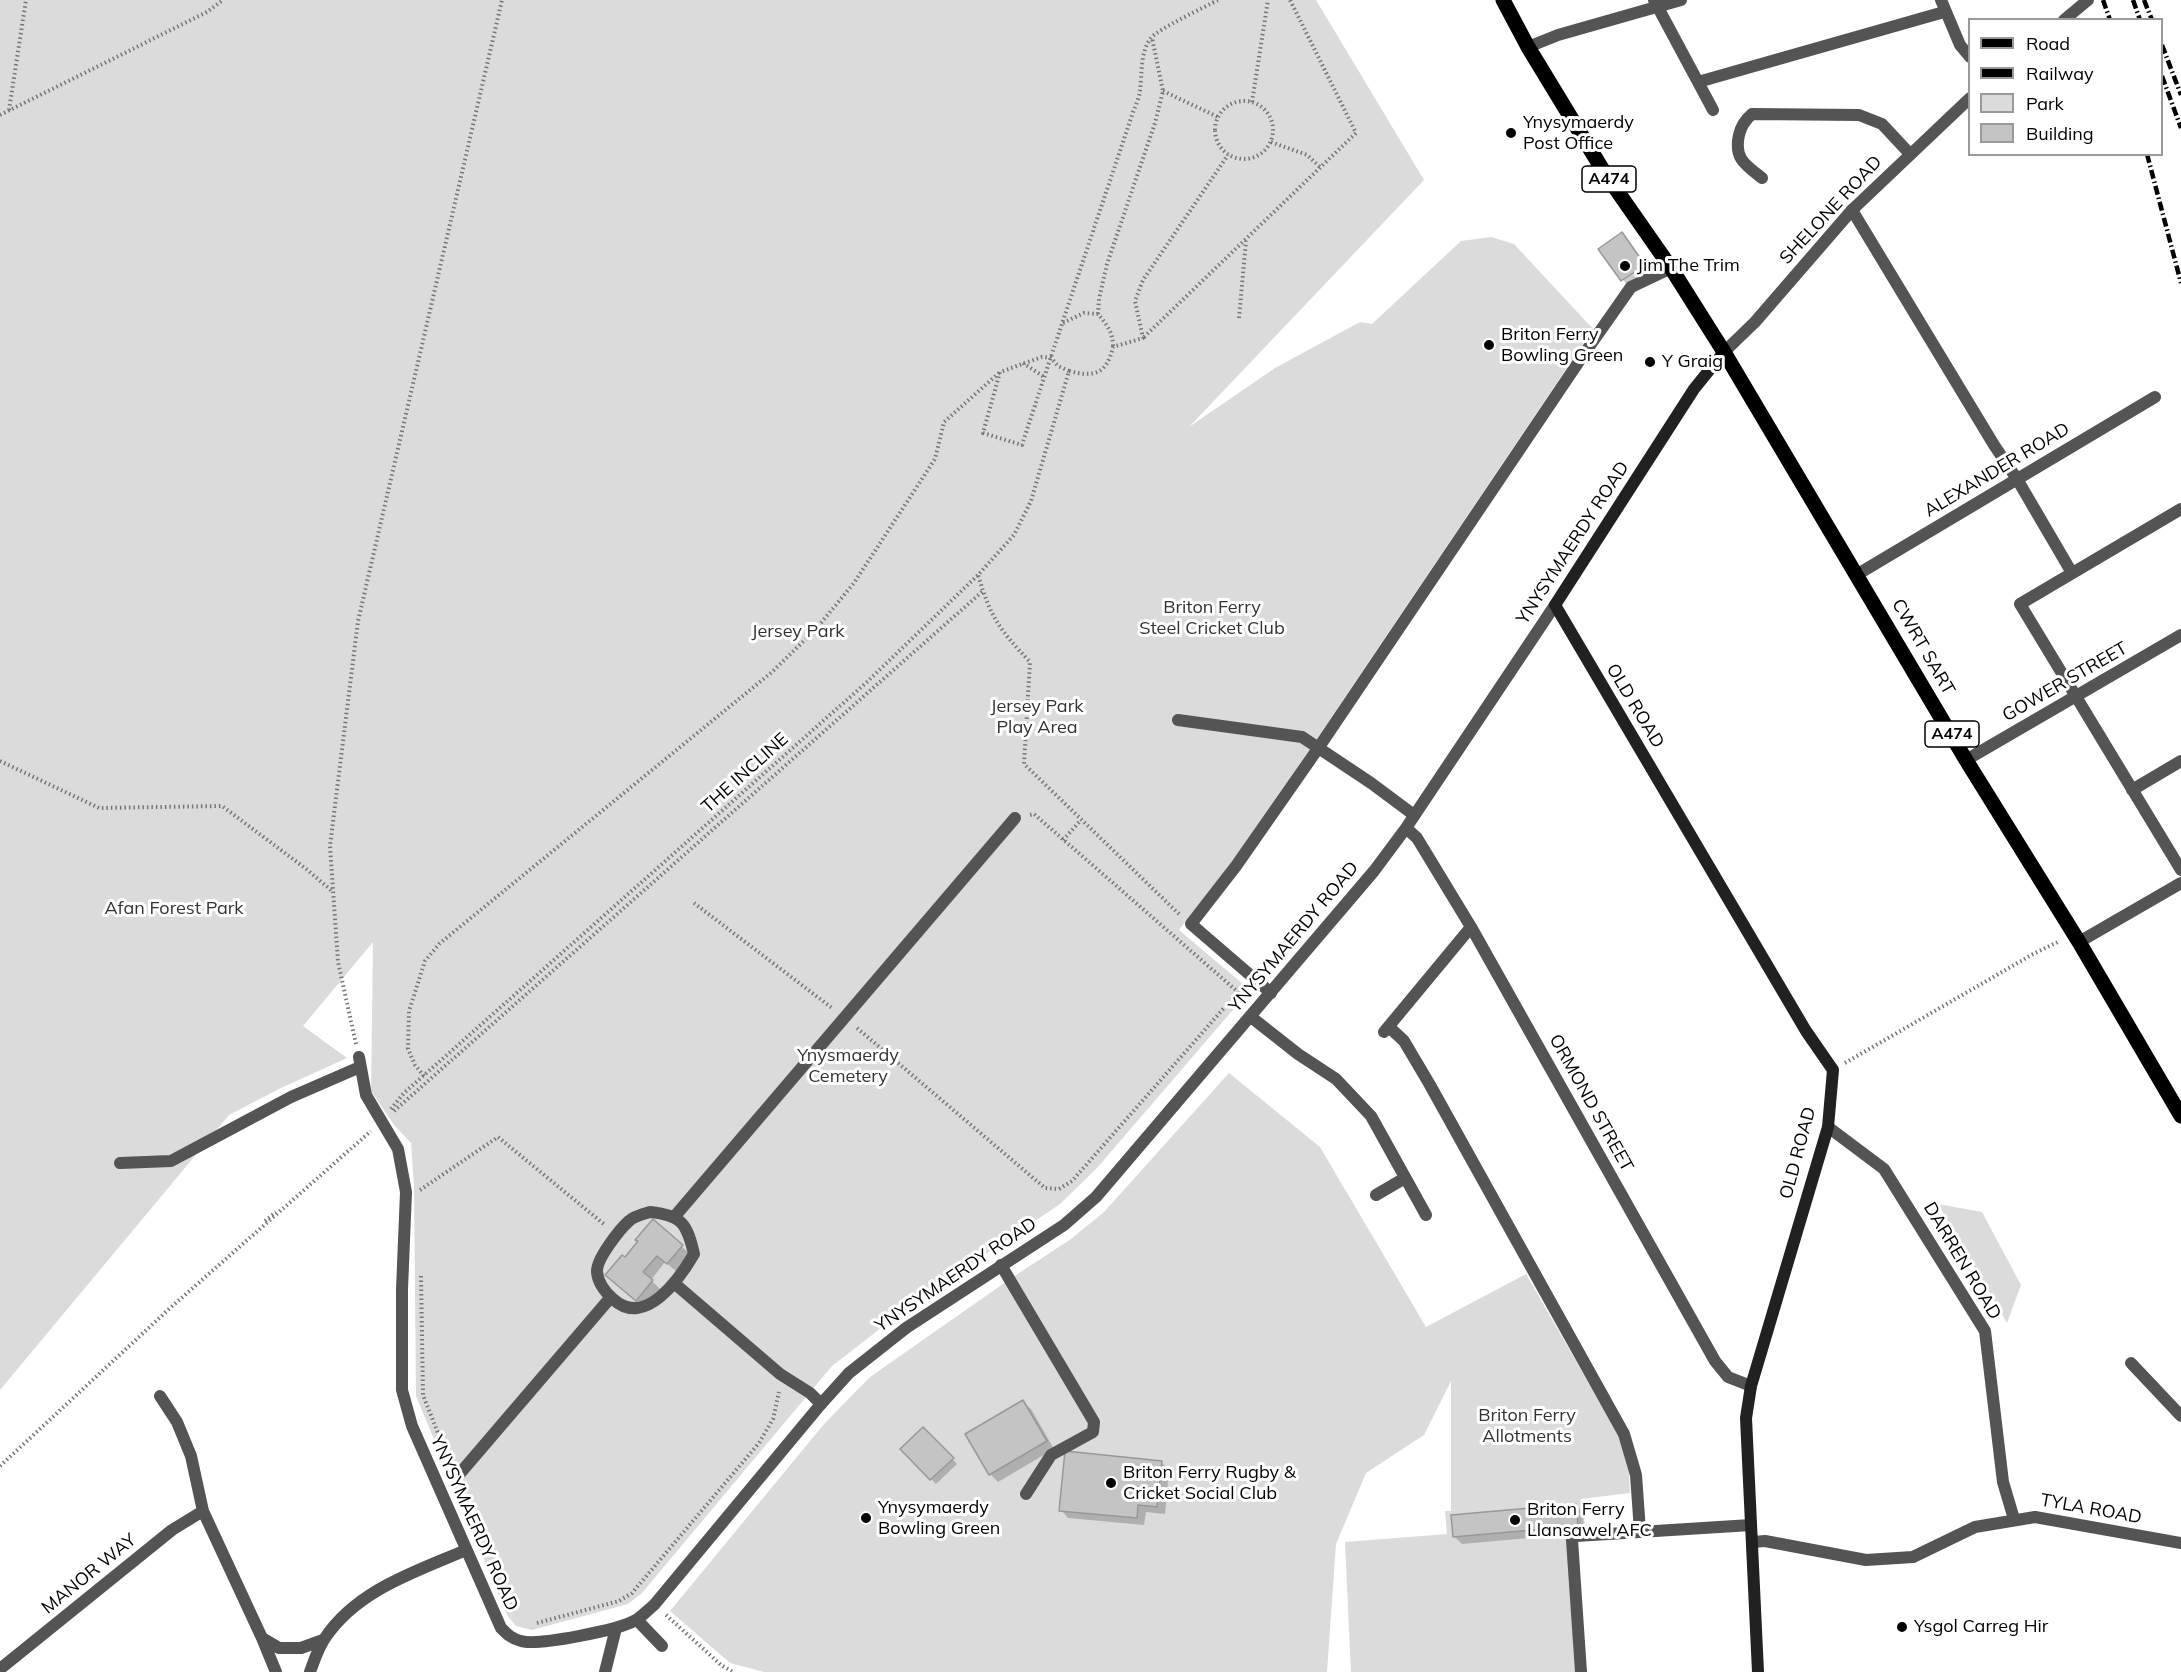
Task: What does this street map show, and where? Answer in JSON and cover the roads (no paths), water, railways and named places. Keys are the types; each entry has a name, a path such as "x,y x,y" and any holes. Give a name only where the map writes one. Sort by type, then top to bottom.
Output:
{"main road":[{"name":"A474","path":"1503,0 1528,47 1604,172 1671,268 1724,352"},
{"name":"CWRT SART","path":"1724,352 1858,574 1966,760 2077,938 2181,1116"}],"street":[{"path":"1528,47 1655,3 1681,0"},
{"path":"2066,18 2088,0"},
{"path":"1655,3 1713,110"},
{"path":"1698,82 1944,4 1960,45 1968,55"},
{"name":"SHELONE ROAD","path":"1724,352 1755,322 1852,210 1968,100"},
{"path":"1762,178 1747,166 1739,156 1737,149 1740,130 1745,119 1752,114 1859,115 1882,124 1910,154"},
{"path":"1852,210 2072,573"},
{"path":"1270,993 1191,924 1236,867 1319,747 1631,287 1671,268"},
{"name":"YNYSYMAERDY ROAD","path":"120,1163 171,1161 359,1062 366,1095 398,1149 406,1191 402,1289 402,1390 412,1426 501,1629 511,1637 523,1642 552,1640 616,1628 637,1620 654,1605 849,1373 906,1328 1064,1225 1096,1197 1251,1017 1374,871 1406,828 1555,605 1694,389 1724,352"},
{"name":"ALEXANDER ROAD","path":"1858,574 2155,397"},
{"path":"2181,509 2020,604 2181,870"},
{"name":"OLD ROAD","path":"1555,605 1806,1031 1833,1070 1828,1127 1751,1386 1746,1418 1758,1672"},
{"name":"GOWER STREET","path":"1966,760 2181,635"},
{"path":"1178,720 1302,737 1414,816"},
{"path":"2132,790 2181,761"},
{"path":"675,1216 1016,818"},
{"name":"ORMOND STREET","path":"1406,828 1417,838 1472,927 1715,1361 1728,1377 1751,1386"},
{"path":"2077,938 2181,883"},
{"path":"1472,927 1386,1031 1404,1041 1624,1434 1636,1475 1640,1531"},
{"path":"1251,1017 1298,1054 1336,1079 1371,1116 1426,1215"},
{"name":"DARREN ROAD","path":"1828,1127 1884,1169 1985,1331 2003,1482 2014,1519"},
{"path":"1376,1195 1405,1178"},
{"path":"650,1212 675,1216 689,1232 694,1254 674,1283 655,1302 634,1308 617,1303 604,1292 597,1271 599,1261 630,1220 650,1212"},
{"path":"1001,1265 1094,1422 1093,1432 1051,1455 1026,1494"},
{"path":"674,1283 780,1374 810,1393 821,1404"},
{"path":"456,1478 611,1298"},
{"path":"2131,1363 2181,1416"},
{"path":"160,1396 177,1422 191,1456 203,1511 276,1672"},
{"name":"MANOR WAY","path":"0,1669 172,1530 203,1511"},
{"name":"TYLA ROAD","path":"1753,1542 1766,1541 1866,1560 1913,1557 1975,1527 2035,1516 2181,1544"},
{"path":"1581,1672 1572,1540 1576,1536 1752,1525"},
{"path":"310,1672 323,1640 343,1614 371,1593 466,1550"},
{"path":"637,1620 662,1646"},
{"path":"605,1672 616,1628"},
{"path":"262,1638 279,1648 301,1648 323,1640"}],"railway":[{"path":"2103,0 2109,18"},
{"path":"2133,0 2139,18"},
{"path":"2144,0 2151,18"},
{"path":"2163,48 2181,95"},
{"path":"2163,79 2181,128"},
{"path":"2148,156 2181,283"}],"place":[{"name":"Ynysymaerdy Post Office","path":"1511,133"},
{"name":"Jim The Trim","path":"1625,266"},
{"name":"Briton Ferry Bowling Green","path":"1489,345"},
{"name":"Y Graig","path":"1650,362"},
{"name":"Briton Ferry Rugby & Cricket Social Club","path":"1111,1483"},
{"name":"Ynysymaerdy Bowling Green","path":"866,1518"},
{"name":"Briton Ferry Llansawel AFC","path":"1515,1520"},
{"name":"Ysgol Carreg Hir","path":"1902,1627"}],"park label":[{"name":"Briton Ferry Steel Cricket Club","path":"1212,618"},
{"name":"Jersey Park","path":"798,632"},
{"name":"Jersey Park Play Area","path":"1037,717"},
{"name":"Afan Forest Park","path":"174,909"},
{"name":"Ynysmaerdy Cemetery","path":"848,1066"},
{"name":"Briton Ferry Allotments","path":"1527,1426"}]}
